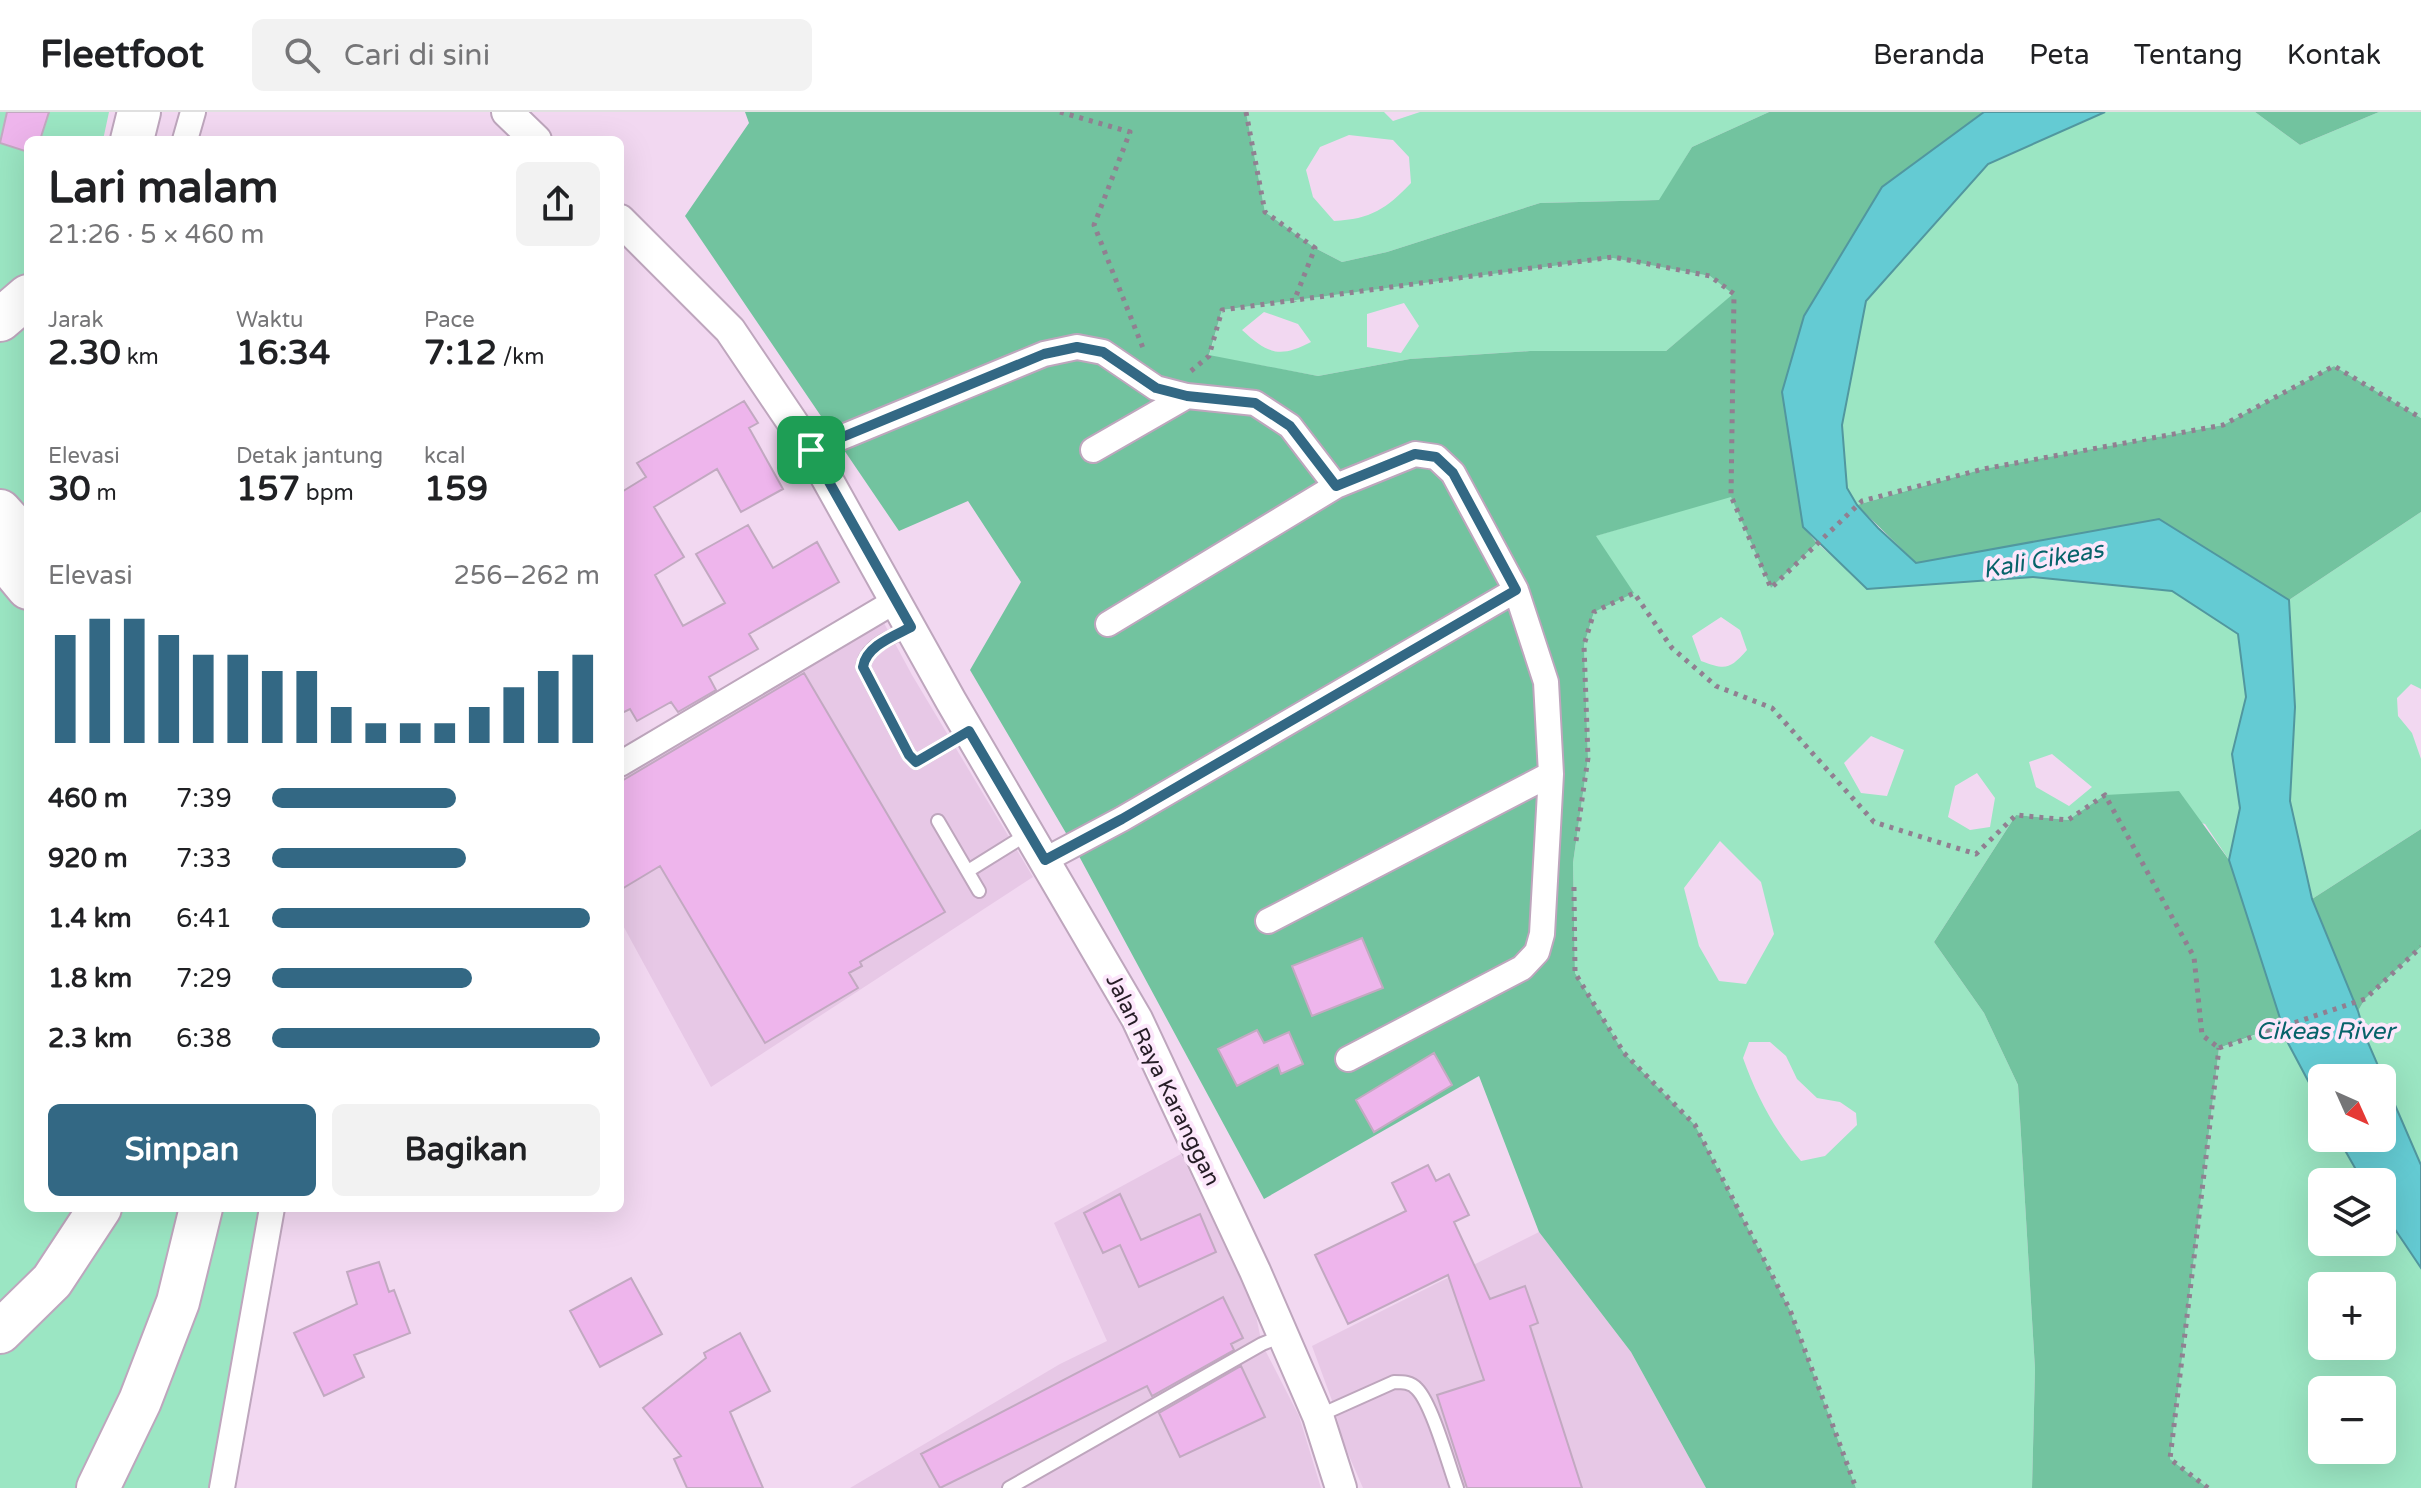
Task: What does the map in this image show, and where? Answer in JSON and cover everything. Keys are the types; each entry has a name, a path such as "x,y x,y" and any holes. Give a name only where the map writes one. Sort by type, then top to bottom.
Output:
{"highway":[{"path":"104,136 109,112"},
{"path":"133,136 139,112"},
{"path":"0,320 24,299"},
{"path":"0,511 24,538"},
{"path":"0,554 24,583"},
{"path":"0,1332 52,1281 97,1212"},
{"path":"98,1488 140,1401 178,1302 200,1212"}],"street":[{"path":"186,136 193,112"},
{"path":"507,112 532,136"},
{"name":"Jalan Raya Karanggan","path":"624,224 730,330 811,450 969,731 1137,1019 1318,1416 1341,1488"},
{"path":"811,450 1044,354 1077,347 1103,352 1156,388 1184,387 1255,403 1290,426 1336,486"},
{"path":"1093,450 1184,387"},
{"path":"1108,624 1336,486 1415,454 1436,457 1453,473 1516,590 1546,682 1551,774 1542,934 1537,952 1522,968 1348,1059"},
{"path":"1045,860 1122,819 1516,590"},
{"path":"624,762 897,600"},
{"path":"1268,921 1551,774"},
{"path":"222,1488 271,1212"}],"lane":[{"path":"911,627 873,649 864,657 863,667 909,755 916,762 969,731"},
{"path":"938,821 979,891"},
{"path":"968,871 1029,833"},
{"path":"1009,1488 1262,1344 1283,1336"},
{"path":"1318,1416 1394,1382 1406,1381 1417,1389 1425,1402 1457,1488"}],"path":[{"path":"1060,112 1130,132 1094,225 1146,355"},
{"path":"1246,112 1265,212 1315,248 1294,301"},
{"path":"1184,387 1209,356 1222,310 1613,257 1710,276 1734,294 1731,496 1771,588 1862,501 1983,469 2223,425 2334,366 2421,418"},
{"path":"1575,848 1588,758 1584,645 1594,612 1634,593 1672,648 1716,686 1772,708 1874,822 1976,854 2016,815 2068,820 2105,795 2194,957 2202,1035 2219,1048"},
{"path":"1573,878 1575,973 1624,1053 1695,1125 1790,1310 1856,1488"},
{"path":"2219,1048 2365,999 2421,947"},
{"path":"2208,1488 2170,1459 2219,1048"}],"shaded area":[{"path":"878,612 912,675 1033,877 711,1087 624,927 624,805 765,1043 858,988 849,973 862,966 860,962 945,911 804,673 624,780 624,757"},
{"path":"1181,1154 1254,1307 1262,1344 1299,1416 1321,1488 850,1488 1060,1364 1107,1341 1054,1223"},
{"path":"1539,1232 1631,1352 1706,1488 1363,1488 1343,1442 1334,1406 1312,1346"}],"green space":[{"path":"0,112 109,112 104,136 24,136 24,538 0,511"},
{"path":"745,112 1246,112 1265,212 1315,248 1342,262 1387,252 1540,203 1659,200 1692,147 1769,112 1984,112 1882,187 1803,527 1817,543 1771,588 1731,497 1596,536 1634,593 1594,612 1584,645 1588,758 1573,863 1575,973 1624,1053 1695,1125 1790,1310 1856,1488 1706,1488 1631,1352 1539,1232 1479,1076 1264,1199 1073,845 970,670 1021,582 968,501 899,531 685,216 749,123","holes":["1613,258 1710,276 1733,294 1666,351 1530,351 1410,359 1318,376 1209,355 1222,310"]},
{"path":"1246,112 1384,112 1393,121 1420,112 1769,112 1692,147 1660,200 1540,203 1387,252 1342,262 1315,248 1265,212","holes":["1349,135 1393,140 1409,157 1411,183 1377,211 1358,218 1334,221 1313,197 1306,170 1320,147"]},
{"path":"2105,112 2255,112 2300,145 2379,112 2421,112 2421,418 2334,366 2223,425 1983,469 1857,505 1847,488 1842,425 1866,301 1988,164"},
{"path":"2255,112 2379,112 2300,145"},
{"path":"1613,257 1710,276 1734,294 1666,351 1530,351 1410,359 1318,376 1209,356 1222,310","holes":["1404,303 1419,326 1401,353 1367,347 1367,314","1264,312 1298,324 1311,342 1282,352 1259,344 1242,330"]},
{"path":"2334,366 2421,418 2421,512 2289,600 2159,519 1916,563 1857,505 1983,469 2223,425"},
{"path":"1731,496 1771,588 1817,543 1868,588 2033,577 2172,591 2238,634 2246,697 2232,754 2240,808 2229,860 2205,824 2105,795 2068,820 2016,815 1934,942 1984,1013 2018,1085 2035,1369 2032,1488 1856,1488 1790,1310 1695,1125 1624,1053 1575,973 1573,863 1588,758 1584,645 1594,612 1595,536","holes":["1721,617 1740,630 1747,650 1731,665 1716,666 1701,661 1692,636","1871,736 1904,750 1887,796 1861,793 1844,763","2052,754 2092,787 2069,806 2036,787 2029,762","1977,773 1995,798 1990,827 1970,830 1948,817 1955,786","1720,841 1761,882 1774,934 1746,984 1719,981 1699,946 1684,888","1749,1042 1770,1042 1786,1056 1797,1079 1817,1098 1840,1102 1856,1113 1857,1125 1825,1156 1801,1161 1774,1125 1743,1058"]},
{"path":"2421,512 2421,689 2411,684 2397,698 2398,716 2412,733 2421,759 2421,829 2312,899 2290,801 2295,707 2289,600"},
{"path":"0,559 24,592 24,1212 271,1212 222,1488 0,1488"},
{"path":"2179,791 2229,860 2288,1043 2262,1032 2219,1048 2170,1459 2208,1488 2032,1488 2035,1369 2018,1085 1984,1013 1934,942 2016,815 2068,820 2105,795"},
{"path":"2421,829 2421,947 2365,999 2358,1011 2312,899"},
{"path":"2421,947 2421,1165 2396,1107 2396,1064 2377,1064 2366,1038 2358,1011 2365,999"},
{"path":"2263,1032 2288,1043 2308,1081 2308,1152 2346,1152 2355,1168 2308,1168 2308,1256 2396,1256 2396,1231 2421,1268 2421,1488 2208,1488 2170,1459 2219,1048"}],"water":[{"name":"Cikeas River","path":"1984,112 2105,112 1988,164 1866,301 1842,425 1847,488 1857,505 1878,528 1916,563 2159,519 2289,600 2295,707 2290,801 2312,899 2377,1064 2308,1064 2308,1081 2288,1043 2229,860 2240,808 2232,754 2246,697 2238,634 2172,591 2033,577 1867,589 1803,527 1782,392 1804,316 1882,187"},
{"name":"Cikeas River","path":"2396,1107 2421,1165 2421,1268 2396,1231 2396,1168 2355,1168 2346,1152 2396,1152"}],"building":[{"path":"7,112 49,112 41,136 24,136 24,151 0,143"},
{"path":"744,401 758,423 749,428 783,489 741,512 717,469 654,507 684,557 655,575 683,626 725,603 696,554 748,525 773,568 817,542 839,582 749,634 758,649 709,677 716,690 678,712 671,702 637,721 630,709 624,712 624,491 646,477 637,463"},
{"path":"804,673 945,912 860,962 862,966 849,973 858,988 765,1043 660,866 624,888 624,780"},
{"path":"1362,938 1383,988 1312,1016 1292,966"},
{"path":"1257,1030 1264,1043 1289,1032 1303,1064 1281,1074 1278,1065 1237,1086 1218,1049"},
{"path":"1434,1053 1452,1085 1374,1132 1356,1100"},
{"path":"1428,1165 1436,1181 1449,1174 1469,1215 1454,1222 1490,1299 1525,1286 1538,1323 1530,1326 1582,1488 1467,1488 1437,1395 1484,1380 1448,1275 1348,1324 1315,1255 1406,1211 1392,1183"},
{"path":"1120,1194 1141,1240 1200,1214 1216,1252 1139,1287 1120,1245 1103,1253 1084,1213"},
{"path":"379,1262 389,1292 394,1290 410,1333 354,1355 364,1377 324,1396 294,1333 357,1304 347,1272"},
{"path":"631,1278 662,1334 600,1367 570,1311"},
{"path":"1223,1297 1243,1338 1231,1344 1234,1350 1152,1396 1147,1386 940,1488 921,1454"},
{"path":"740,1333 770,1391 730,1412 763,1488 687,1488 674,1459 681,1456 643,1408 706,1358 704,1353"},
{"path":"1241,1366 1265,1417 1180,1457 1159,1413"}],"route":[{"path":"1077,347 1103,352 1156,388 1187,396 1255,403 1290,426 1336,486 1415,454 1436,457 1453,473 1516,590 1122,819 1045,860 969,731 916,762 909,755 863,667 864,657 873,649 911,627 811,450 1044,354 1077,347"}],"water label":[{"name":"Kali Cikeas","path":"2043,560"}]}
